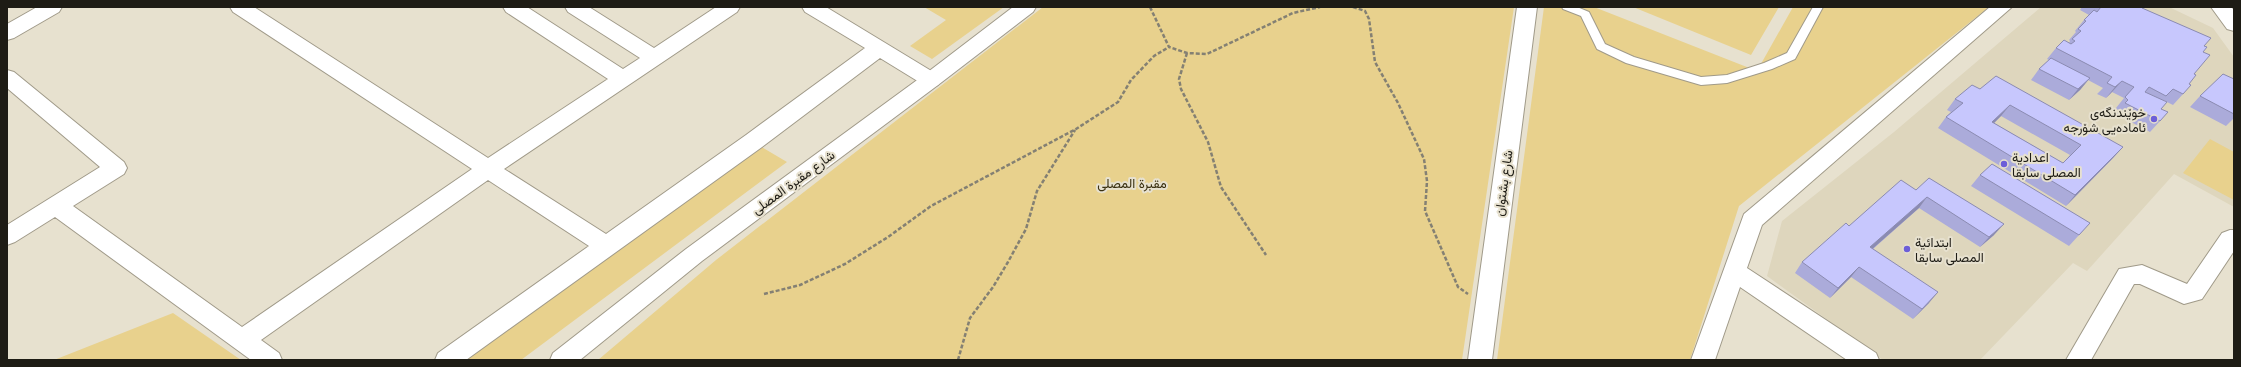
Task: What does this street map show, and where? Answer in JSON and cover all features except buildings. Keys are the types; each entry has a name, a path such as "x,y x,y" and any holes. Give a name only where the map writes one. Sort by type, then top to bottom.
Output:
{"street":[{"path":"7,33 52,7"},
{"path":"240,7 489,168 606,246"},
{"path":"513,7 622,78"},
{"path":"575,7 653,57"},
{"path":"242,340 489,168 730,7"},
{"path":"812,7 931,80"},
{"name":"شارع مقبرة المصلى","path":"562,360 694,255 931,80 1026,7"},
{"name":"شارع بشتوان","path":"1480,360 1527,7"},
{"path":"1703,360 1752,220 2002,7"},
{"path":"2221,7 2234,24"},
{"path":"447,360 754,141 879,48"},
{"path":"7,77 116,168 7,236"},
{"path":"55,205 270,360"},
{"path":"2078,360 2127,276 2142,274 2184,294 2194,292 2230,239 2234,239"},
{"path":"1734,271 1840,352 1867,360"}],"lane":[{"path":"1566,7 1584,14 1601,46 1630,60 1701,81 1727,79 1768,66 1791,56 1818,7"}],"path":[{"path":"1150,7 1165,35 1169,47"},
{"path":"1169,47 1187,54 1207,54 1293,13 1320,7"},
{"path":"1353,7 1365,10 1369,19 1375,62 1398,103 1424,159 1426,181 1425,211 1444,259 1458,288 1487,306"},
{"path":"764,294 800,285 844,264 888,237 931,206 1076,129 1118,102 1131,80 1154,56 1169,47"},
{"path":"1187,54 1179,79 1181,89 1208,142 1221,187 1266,255"},
{"path":"958,360 970,318 994,287 1026,229 1037,191 1053,168 1076,129"}],"shaded area":[{"path":"2041,7 2169,7 2213,28 2234,57 2234,207 2174,174 2087,271 2073,263 1980,360 1883,360 1767,276 1782,221 1894,132"}],"green space":[{"path":"924,7 1004,7 932,59 910,46 946,20"},
{"name":"مقبرة المصلى","path":"1043,7 1514,7 1462,360 598,360 716,260"},
{"path":"1544,7 1594,7 1757,71 1793,7 1989,7 1739,206 1690,360 1497,360"},
{"path":"1633,7 1779,7 1751,55"},
{"path":"2210,139 2234,152 2234,200 2183,173"},
{"path":"760,146 787,162 521,360 456,360"},
{"path":"173,313 241,360 54,360"}],"place":[{"name":"خوێندنگەی ئامادەیی شۆرجە","path":"2154,119"},
{"name":"اعدادية المصلى سابقا","path":"2004,164"},
{"name":"ابتدائية المصلى سابقا","path":"1907,249"}]}
